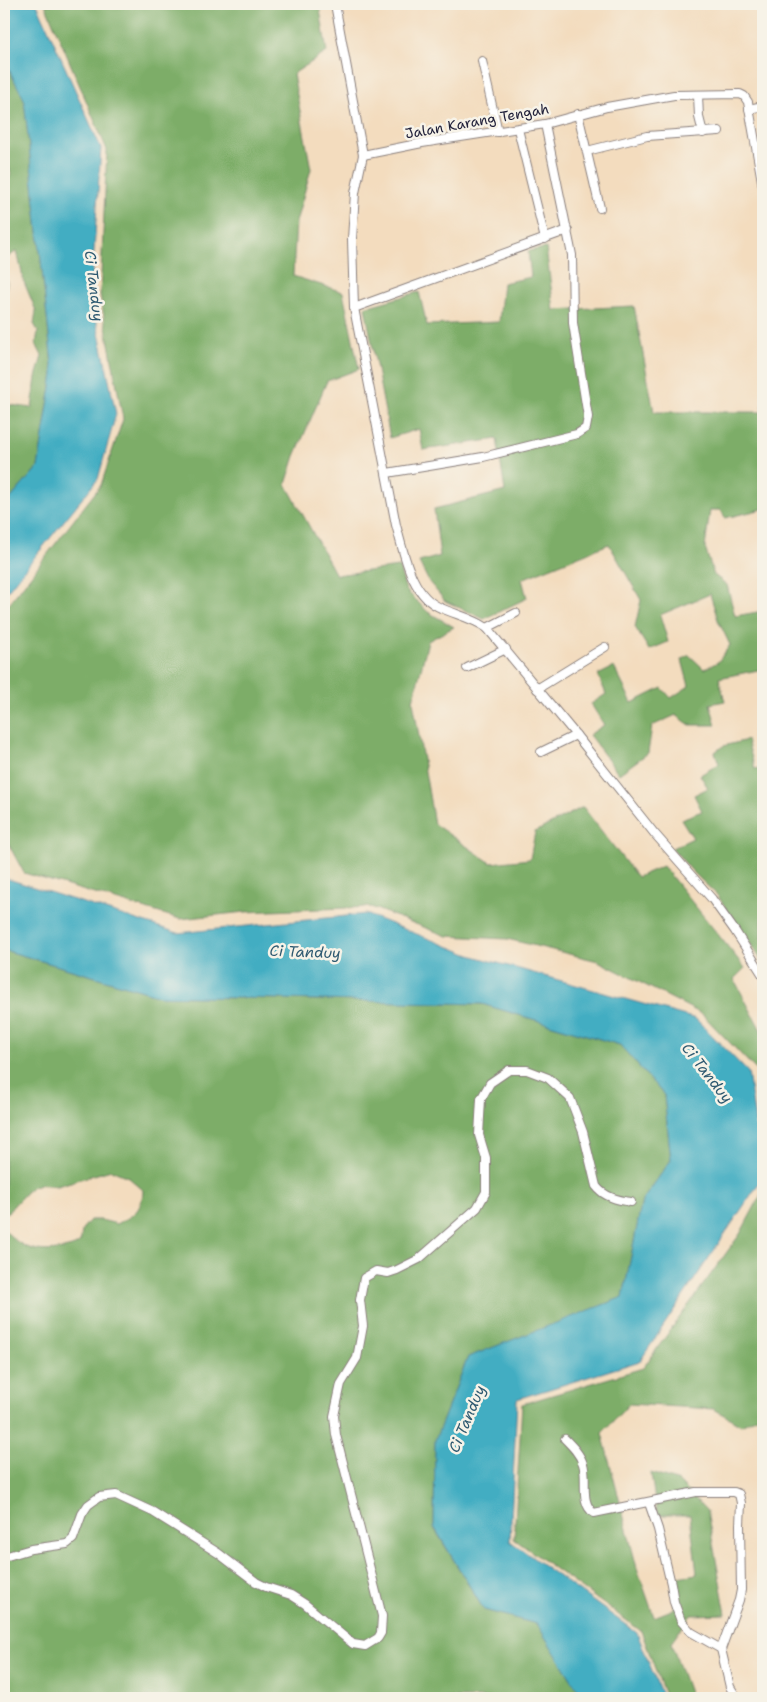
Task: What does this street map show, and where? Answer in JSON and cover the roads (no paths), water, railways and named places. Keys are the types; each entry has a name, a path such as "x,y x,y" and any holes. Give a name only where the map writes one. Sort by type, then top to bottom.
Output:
{"street":[{"path":"335,4 363,155 355,193 352,239 354,308 396,525 404,556 415,582 426,597 439,607 472,618 487,628 654,833 712,899 763,975"},
{"path":"482,61 498,132"},
{"name":"Jalan Karang Tengah","path":"363,155 422,143 545,124 578,114 674,95 740,94 744,96 749,109"},
{"path":"698,95 703,133"},
{"path":"763,106 749,109 763,187"},
{"path":"578,114 600,208"},
{"path":"387,473 483,456 577,434 586,428 588,417 573,323 572,255 545,124"},
{"path":"518,129 545,239"},
{"path":"586,151 647,136 720,131"},
{"path":"354,308 568,230"},
{"path":"487,628 516,614"},
{"path":"537,689 605,647"},
{"path":"467,668 506,650"},
{"path":"541,752 576,735"},
{"path":"4,1557 31,1549 67,1544 73,1539 82,1514 88,1505 99,1497 116,1495 153,1512 218,1553 256,1582 291,1595 305,1604 353,1644 365,1646 372,1643 381,1633 382,1616 336,1435 334,1416 341,1384 357,1358 363,1326 360,1300 364,1278 376,1271 388,1272 398,1270 419,1259 477,1208 486,1192 486,1158 479,1135 481,1099 490,1083 510,1070 527,1070 548,1078 570,1098 583,1132 596,1186 614,1199 631,1202"},
{"path":"565,1439 577,1452 584,1465 586,1501 592,1512 597,1513 696,1492 734,1492 739,1494 741,1503 741,1590 721,1649 730,1687 737,1698"},
{"path":"649,1503 658,1529 674,1602 681,1621 691,1632 721,1649"}],"water":[{"path":"4,4 37,4 101,148 91,294 116,414 98,479 4,595 4,506 38,467 53,374 24,99 4,60"},
{"name":"Ci Tanduy","path":"4,875 5,878 178,933 366,914 470,955 696,1019 748,1072 763,1177 640,1361 517,1399 510,1541 637,1633 663,1698 583,1698 537,1624 484,1610 434,1527 435,1440 468,1357 623,1297 642,1201 671,1160 664,1095 620,1045 482,1004 160,996 4,950"}]}
